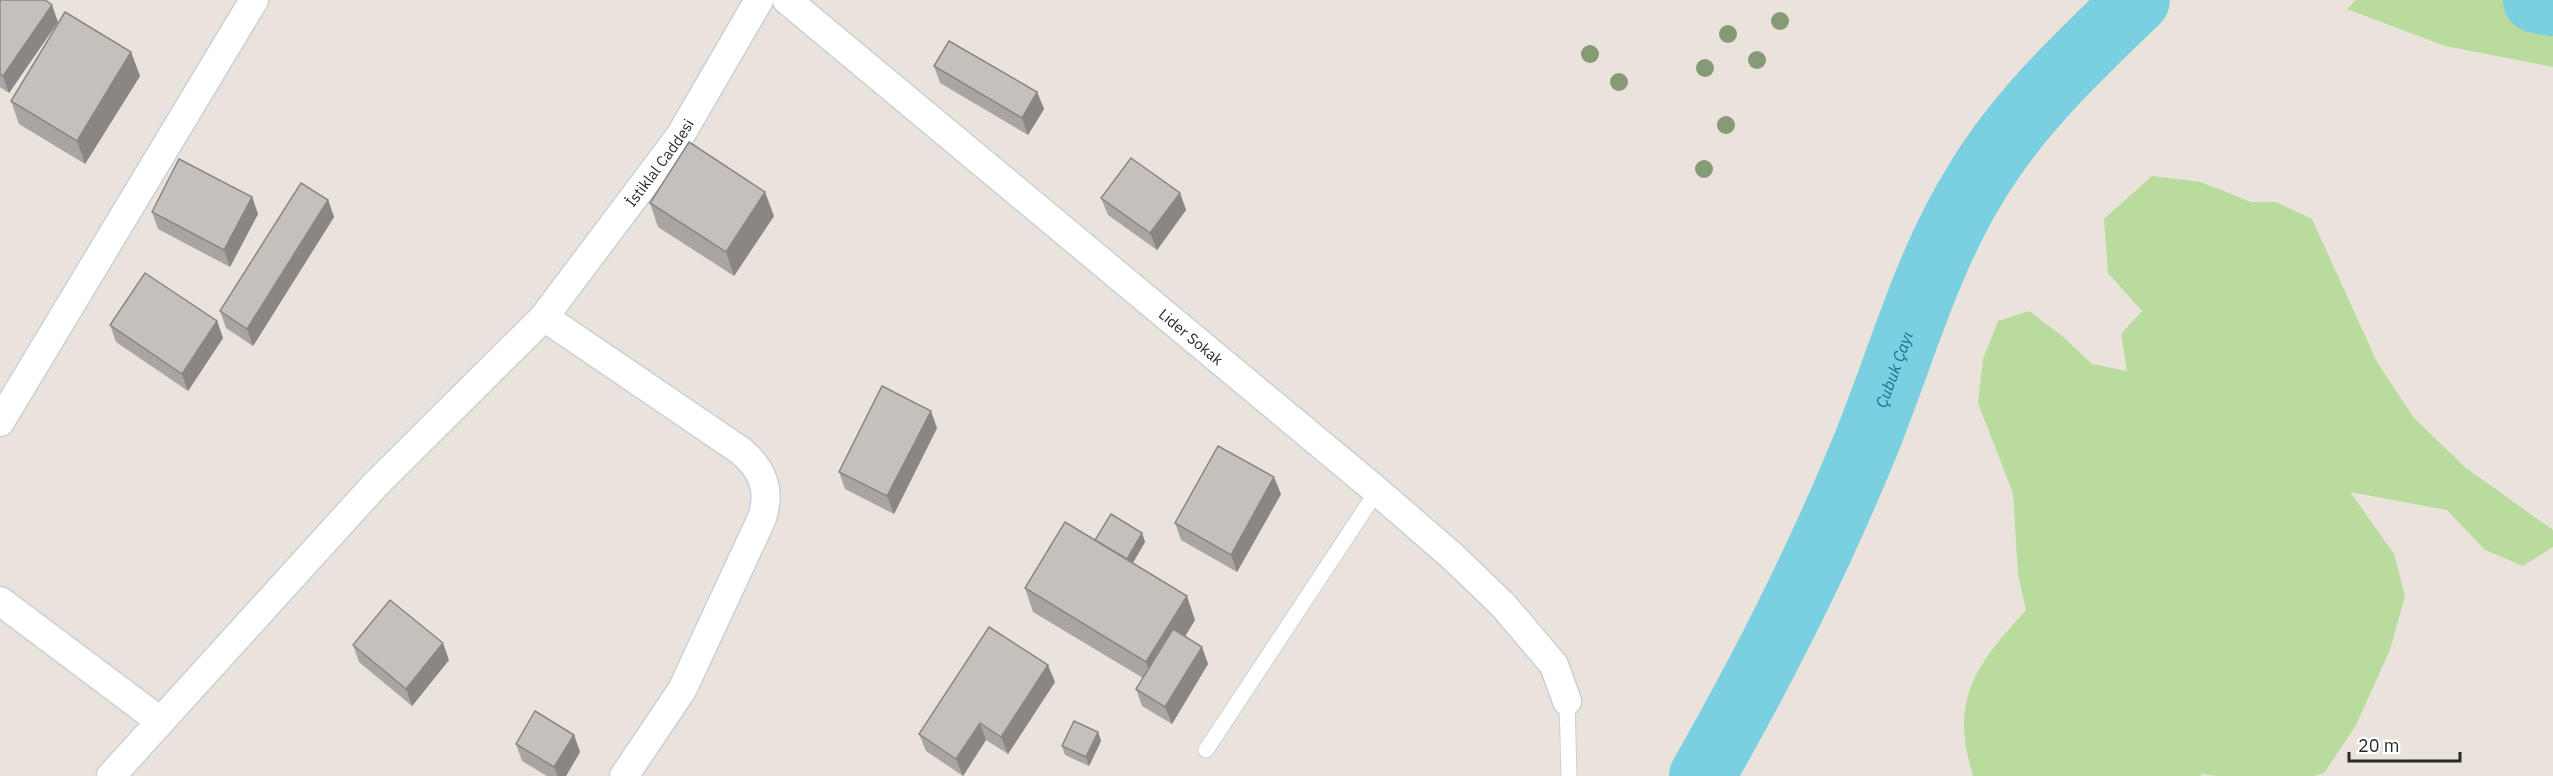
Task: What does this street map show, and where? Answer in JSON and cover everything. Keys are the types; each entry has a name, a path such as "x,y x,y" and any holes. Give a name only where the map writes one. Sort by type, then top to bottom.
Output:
{"street":[{"path":"0,422 254,0"},
{"name":"İstiklal Caddesi","path":"111,776 375,485 544,317 680,136 759,0"},
{"name":"Lider Sokak","path":"787,0 1452,556 1503,605 1554,665 1567,701"},
{"path":"544,317 741,451 753,461 762,474 766,489 766,504 762,518 682,690 624,776"},
{"path":"0,601 160,721"}],"lane":[{"path":"1206,750 1377,491"},
{"path":"1567,701 1569,776"}],"green space":[{"path":"2356,0 2553,0 2553,67 2445,46 2347,9"},
{"path":"2152,176 2201,182 2251,202 2276,202 2312,219 2377,362 2414,418 2466,468 2553,530 2553,547 2523,566 2485,550 2447,510 2350,492 2394,554 2405,596 2390,650 2355,727 2324,773 2314,776 2201,774 2201,776 1973,776 1966,749 1964,725 1966,704 1972,685 1993,648 2026,610 2018,575 2013,493 1978,403 1983,359 1998,321 2029,311 2062,336 2092,364 2127,371 2121,334 2142,311 2108,273 2104,219"}],"building":[{"path":"0,0 45,0 52,5 3,76 0,74"},
{"path":"65,12 131,52 77,141 11,101"},
{"path":"949,41 1037,92 1022,118 934,66"},
{"path":"689,142 765,192 726,252 650,203"},
{"path":"1131,158 1180,193 1150,233 1101,198"},
{"path":"179,159 252,197 224,250 152,212"},
{"path":"301,183 328,200 247,329 220,311"},
{"path":"145,273 217,321 182,374 110,325"},
{"path":"882,386 931,411 887,496 839,472"},
{"path":"1218,446 1274,477 1231,555 1175,523"},
{"path":"1111,514 1142,533 1127,559 1095,540"},
{"path":"1065,522 1187,596 1146,662 1025,588"},
{"path":"390,600 443,643 406,689 353,645"},
{"path":"989,627 1048,665 1001,737 980,723 956,759 919,734"},
{"path":"1173,629 1202,647 1165,707 1136,689"},
{"path":"535,711 574,735 554,767 516,744"},
{"path":"1074,721 1098,732 1086,757 1062,746"}],"waterway":[{"name":"Çubuk Çayı","path":"1702,776 1767,657 1827,534 1877,416 1928,278 1959,212 1995,155 2031,107 2072,63 2137,0"},
{"name":"Çubuk Çayı","path":"2536,0 2553,3"}]}
